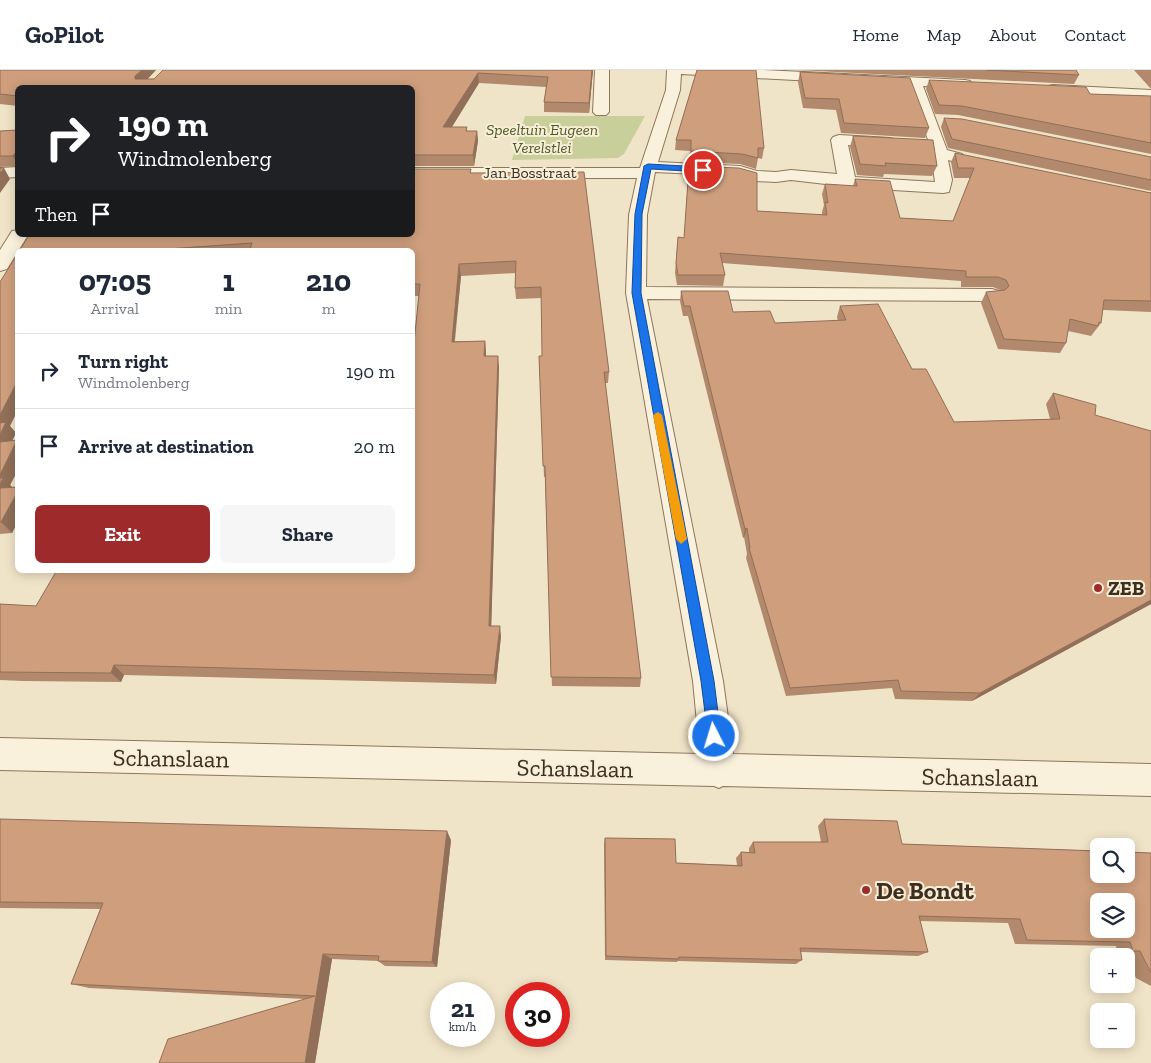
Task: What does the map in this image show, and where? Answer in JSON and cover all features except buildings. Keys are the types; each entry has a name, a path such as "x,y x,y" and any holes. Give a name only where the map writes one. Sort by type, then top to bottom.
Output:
{"street":[{"path":"601,112 602,70"},
{"path":"719,772 708,681 636,293 638,214 647,170 673,90 675,70 984,85"},
{"path":"914,82 939,148"},
{"path":"1043,88 1151,94"},
{"path":"928,120 948,121"},
{"path":"847,180 839,140 914,144 939,148 968,160"},
{"name":"Jan Bosstraat","path":"415,173 647,170 740,171 755,176 776,177 791,175 860,183 943,188 944,180 939,148"},
{"path":"0,173 15,172"},
{"path":"0,265 18,237"},
{"path":"636,293 992,295"},
{"name":"Schanslaan","path":"0,754 719,772 1151,780"}],"green space":[{"name":"Speeltuin Eugeen Verelstlei","path":"525,116 645,116 624,154 618,158 512,160"}],"slow traffic":[{"path":"658,415 681,539"}],"place":[{"name":"ZEB","path":"1098,588"},
{"name":"De Bondt","path":"866,890"}],"route":[{"path":"703,170 648,166 638,214 636,293 708,681 714,736"}]}
